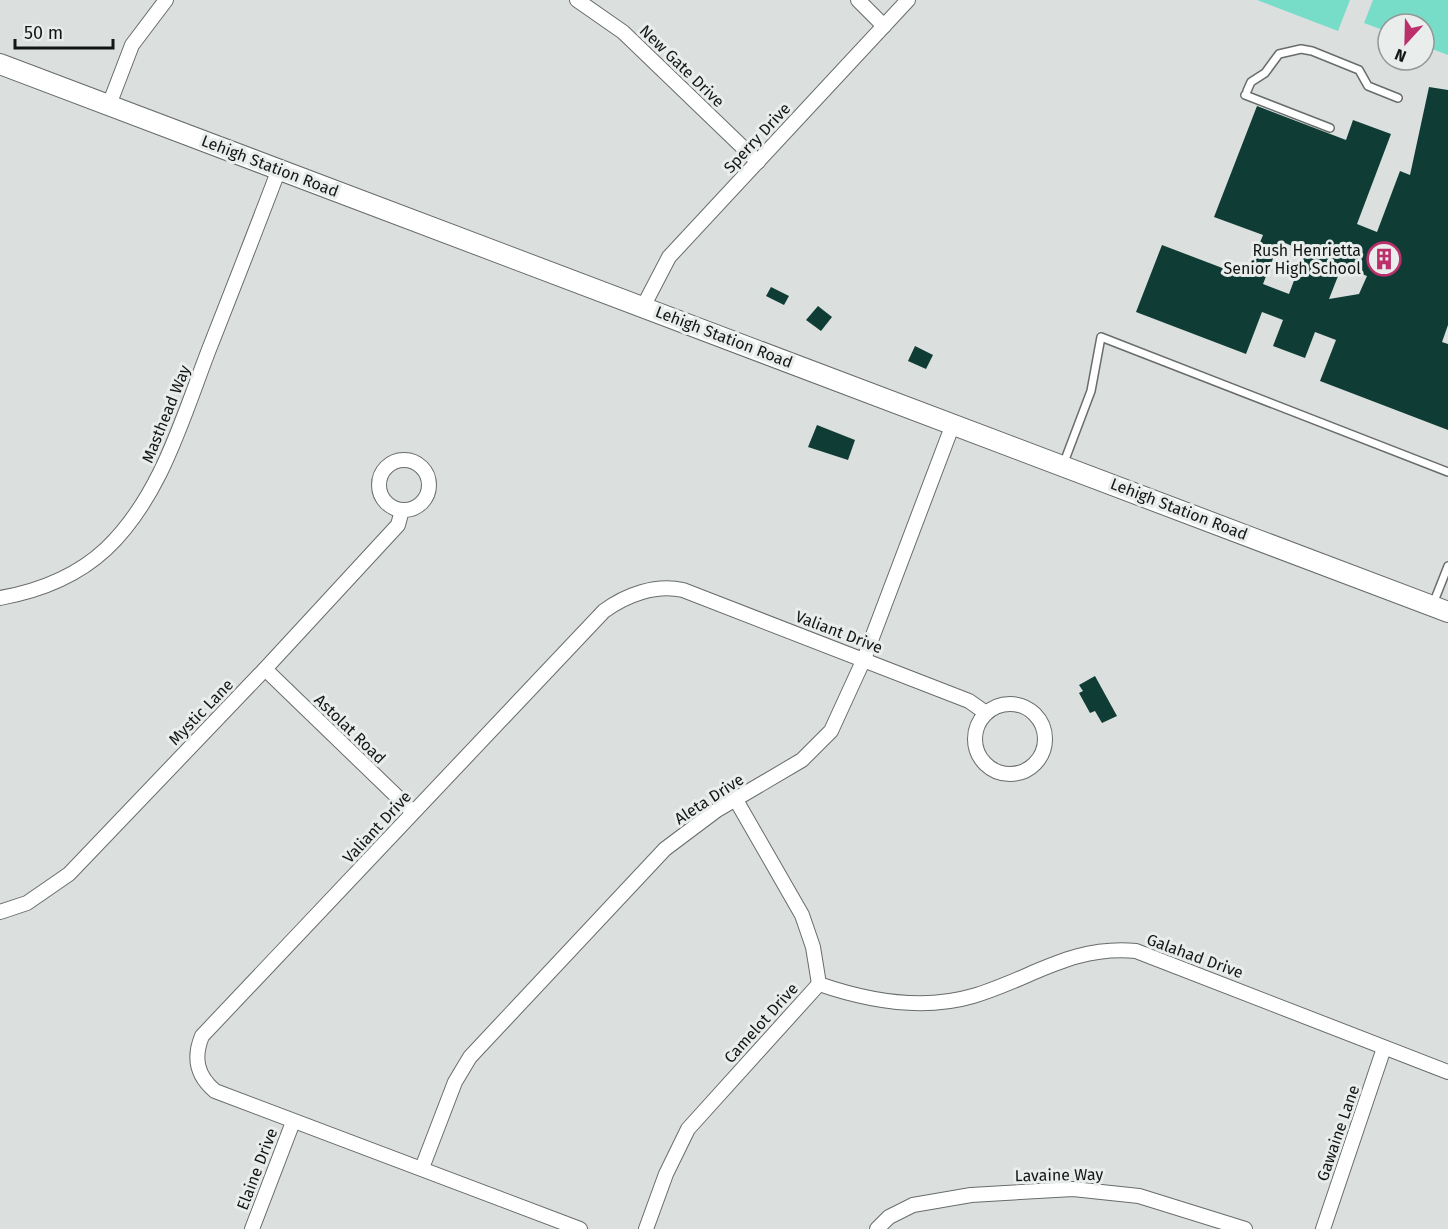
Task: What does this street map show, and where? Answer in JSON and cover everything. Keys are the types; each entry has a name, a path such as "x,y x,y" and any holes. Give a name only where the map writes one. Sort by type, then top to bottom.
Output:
{"main road":[{"name":"Lehigh Station Road","path":"0,64 1440,609"}],"street":[{"path":"109,105 132,45 166,0"},
{"name":"New Gate Drive","path":"577,0 623,32 758,162"},
{"path":"858,0 884,26"},
{"name":"Sperry Drive","path":"643,307 669,257 908,0"},
{"name":"Masthead Way","path":"0,598 27,593 55,583 81,568 105,550 143,503 186,411 279,169"},
{"name":"Aleta Drive","path":"422,1168 455,1082 470,1057 665,849 698,823 802,760 819,745 840,715 864,659 953,424"},
{"name":"Mystic Lane","path":"0,912 27,903 69,874 265,669 398,525 402,510"},
{"name":"Valiant Drive","path":"580,1229 215,1091 201,1076 197,1049 202,1036 604,611 634,595 655,589 683,590 969,701 986,713"},
{"name":"Astolat Road","path":"265,669 413,812"},
{"path":"1019,704 1038,717 1046,739 1038,761 1018,774 1007,774 986,765 979,756 975,733 986,713 996,706 1019,704"},
{"name":"Camelot Drive","path":"646,1229 666,1174 688,1128 819,984 813,947 802,915 736,800"},
{"name":"Galahad Drive","path":"819,984 878,1001 910,1004 943,1001 972,996 1079,954 1115,949 1136,951 1448,1072"},
{"name":"Gawaine Lane","path":"1323,1229 1384,1048"},
{"name":"Elaine Drive","path":"252,1229 293,1122"},
{"name":"Lavaine Way","path":"877,1229 889,1217 913,1205 971,1195 1073,1189 1139,1196 1245,1229"}],"lane":[{"path":"1330,128 1246,93 1251,82 1265,73 1279,54 1301,49 1359,70 1368,86 1398,98"},
{"path":"1063,465 1091,391 1101,337 1448,472"},
{"path":"1440,609 1448,566"}],"green space":[{"path":"1257,0 1350,0 1338,31"},
{"path":"1373,0 1448,0 1448,55 1436,50 1436,12 1376,12 1376,28 1364,23"}],"building":[{"name":"Rush Henrietta Senior High School","path":"1429,87 1448,90 1448,325 1442,342 1448,344 1448,430 1320,381 1336,340 1315,332 1305,358 1273,346 1283,320 1262,312 1246,354 1136,312 1162,245 1246,277 1263,235 1214,217 1257,106 1346,140 1353,120 1391,134 1357,224 1377,232 1400,171 1410,175","holes":["1280,241 1305,251 1289,294 1263,284","1342,266 1367,276 1359,294 1329,299"]},
{"path":"771,287 789,296 784,305 766,296"},
{"path":"818,306 832,317 821,331 806,320"},
{"path":"915,346 933,355 926,369 908,361"},
{"path":"817,425 855,440 848,460 808,447"},
{"path":"1095,676 1117,716 1102,723 1095,711 1090,713 1079,693 1083,691 1079,685"}],"place":[{"name":"Rush Henrietta Senior High School","path":"1384,259"}]}
